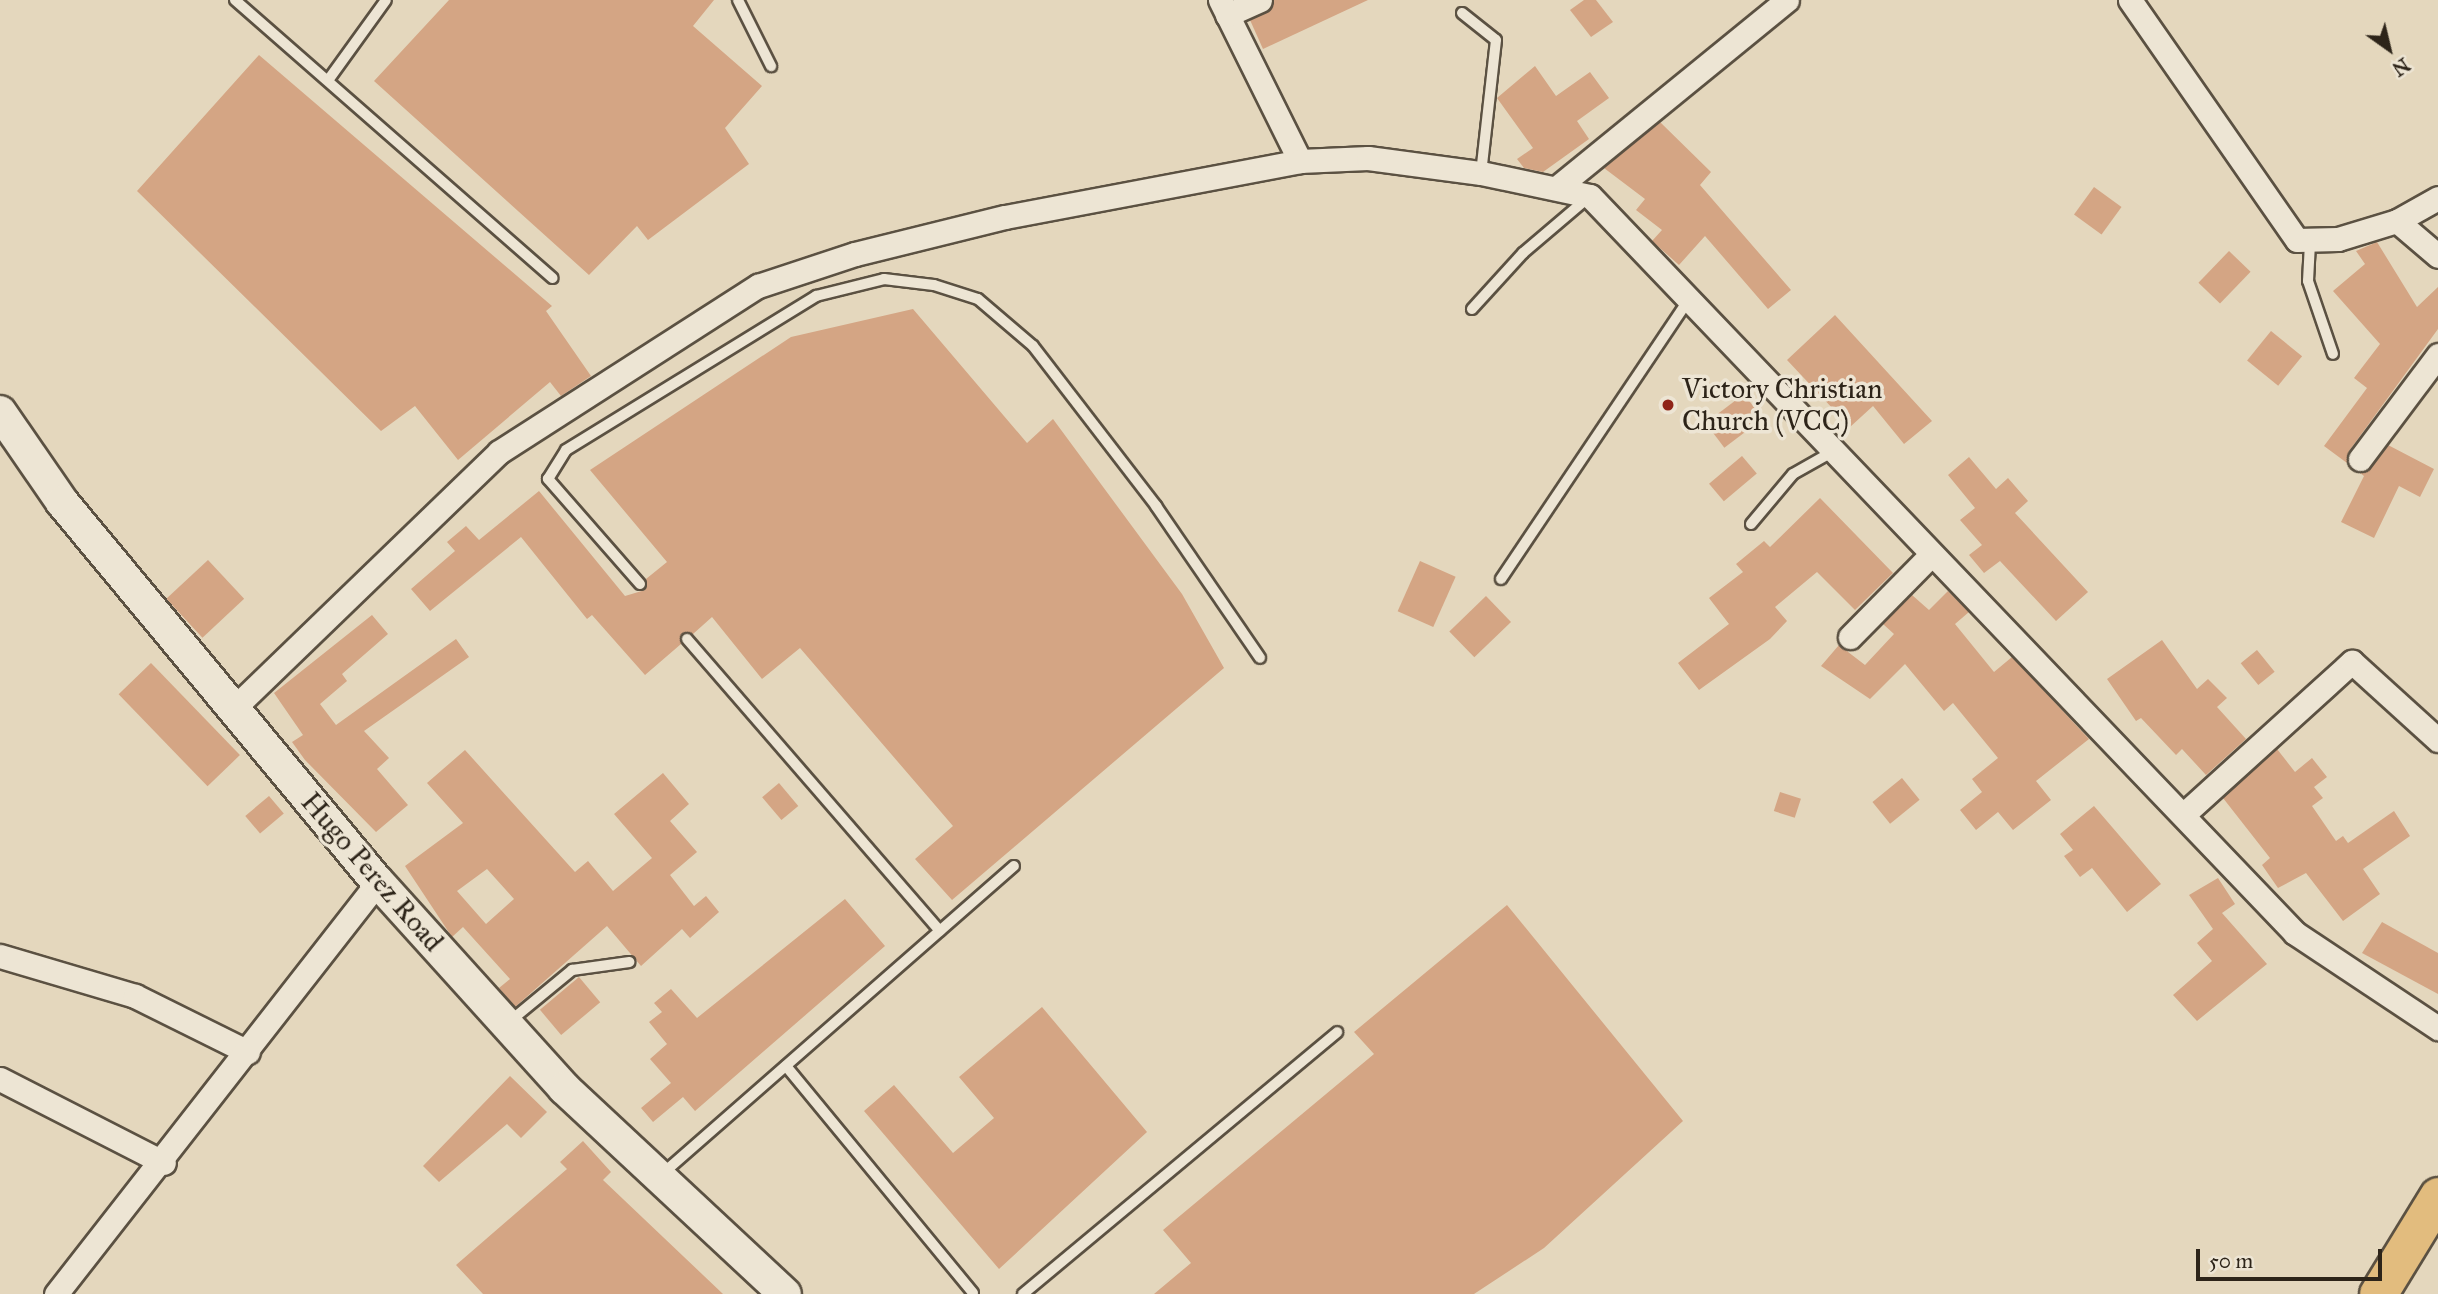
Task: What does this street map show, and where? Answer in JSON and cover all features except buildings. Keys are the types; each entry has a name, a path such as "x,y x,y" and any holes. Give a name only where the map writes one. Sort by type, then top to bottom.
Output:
{"main road":[{"path":"2384,1284 2438,1196"}],"street":[{"path":"1260,0 1224,7 1300,161"},
{"path":"1559,186 1787,0"},
{"path":"2130,0 2287,231 2310,243 2397,221 2438,198"},
{"path":"232,710 499,452 758,286 855,254 1005,217 1300,161 1368,159 1481,173 1559,186 1590,196 1930,556 2295,933 2438,1028"},
{"path":"2397,221 2438,256"},
{"path":"2360,459 2438,355"},
{"name":"Hugo Perez Road","path":"0,412 62,502 232,710 379,882 507,1024 659,1177 785,1294"},
{"path":"1850,637 1930,556"},
{"path":"2183,815 2352,662 2438,740"},
{"path":"56,1294 164,1163 379,882"},
{"path":"0,956 135,996 248,1052"},
{"path":"0,1079 164,1163"}],"lane":[{"path":"235,0 329,79 552,278"},
{"path":"329,79 386,0"},
{"path":"738,0 771,66"},
{"path":"1462,13 1496,40 1481,173"},
{"path":"1472,309 1523,253 1590,196"},
{"path":"2310,243 2308,281 2333,354"},
{"path":"640,584 548,479 566,450 816,296 884,279 934,285 978,299 1033,345 1156,506 1260,658"},
{"path":"1501,579 1688,301"},
{"path":"1751,524 1793,474 1832,452"},
{"path":"687,639 940,931"},
{"path":"659,1177 1014,866"},
{"path":"507,1024 572,970 629,961"},
{"path":"1023,1294 1337,1032"},
{"path":"786,1066 973,1293"}],"place":[{"name":"Victory Christian Church (VCC)","path":"1668,405"}]}
